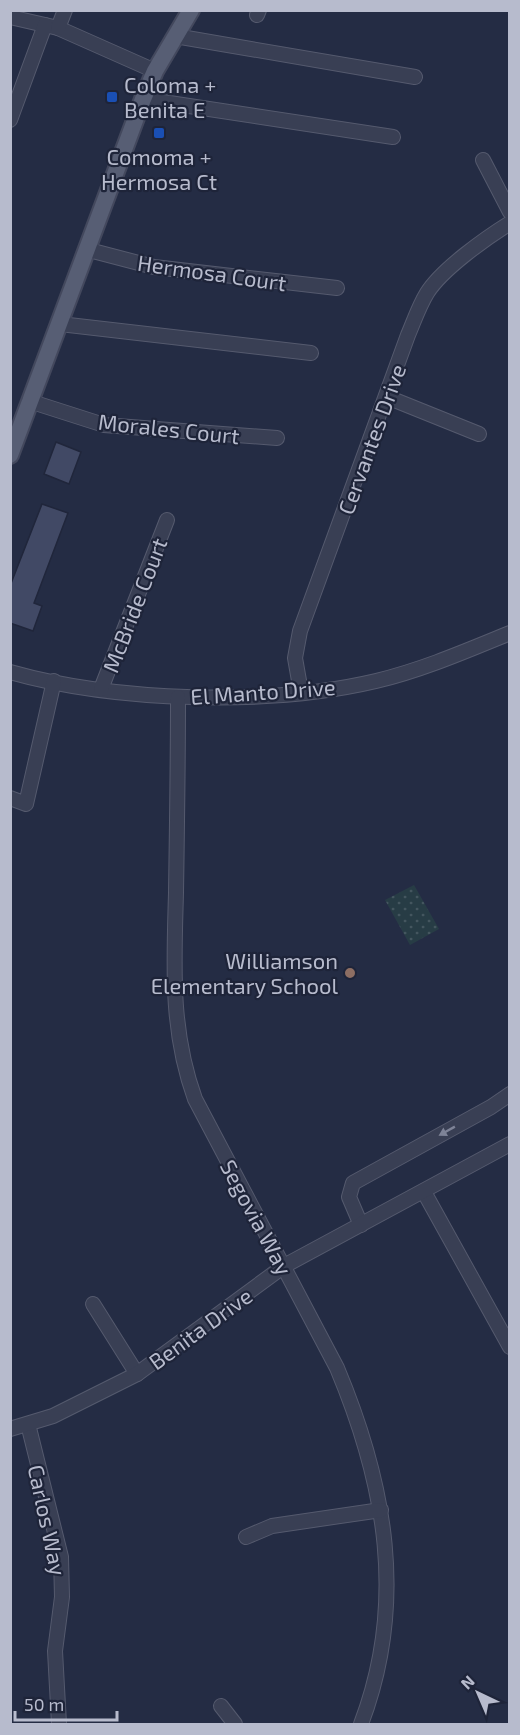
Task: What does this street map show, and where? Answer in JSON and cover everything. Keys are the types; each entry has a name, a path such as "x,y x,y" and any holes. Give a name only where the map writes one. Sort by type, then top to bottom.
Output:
{"main road":[{"path":"10,455 89,250 143,99 155,70 191,10"}],"street":[{"path":"10,120 52,27 65,10"},
{"path":"10,17 52,27 155,70"},
{"path":"175,36 415,77"},
{"path":"143,99 393,137"},
{"path":"483,160 510,212"},
{"name":"Cervantes Drive","path":"300,692 295,658 300,631 408,335 428,292 443,274 483,240 510,223"},
{"name":"Hermosa Court","path":"89,250 154,267 337,288"},
{"path":"60,324 311,353"},
{"path":"387,397 479,435"},
{"name":"Morales Court","path":"29,401 105,425 277,438"},
{"name":"McBride Court","path":"101,689 167,520"},
{"name":"El Manto Drive","path":"10,672 101,689 178,697 300,692 387,678 510,633"},
{"path":"10,798 26,804 54,681"},
{"name":"Segovia Way","path":"178,697 174,986 177,1034 185,1072 199,1108 337,1368 355,1412 376,1482 381,1510 386,1602 383,1649 378,1674 361,1725"},
{"path":"361,1225 349,1197 353,1183 506,1102"},
{"name":"Benita Drive","path":"10,1429 83,1403 137,1374 284,1266 510,1144"},
{"path":"424,1192 510,1347"},
{"path":"93,1304 137,1374"},
{"name":"Carlos Way","path":"28,1424 61,1557 62,1597 56,1651 59,1725"},
{"path":"246,1537 272,1526 381,1510"},
{"path":"221,1706 235,1725"}],"shaded area":[{"path":"414,885 439,929 410,945 385,900"}],"building":[{"path":"56,442 81,452 69,484 44,474"},
{"path":"42,504 68,513 34,603 42,606 33,631 10,623 10,586"}],"place":[{"name":"Coloma + Benita E","path":"112,97"},
{"name":"Comoma + Hermosa Ct","path":"159,133"},
{"name":"Williamson Elementary School","path":"350,973"}]}
